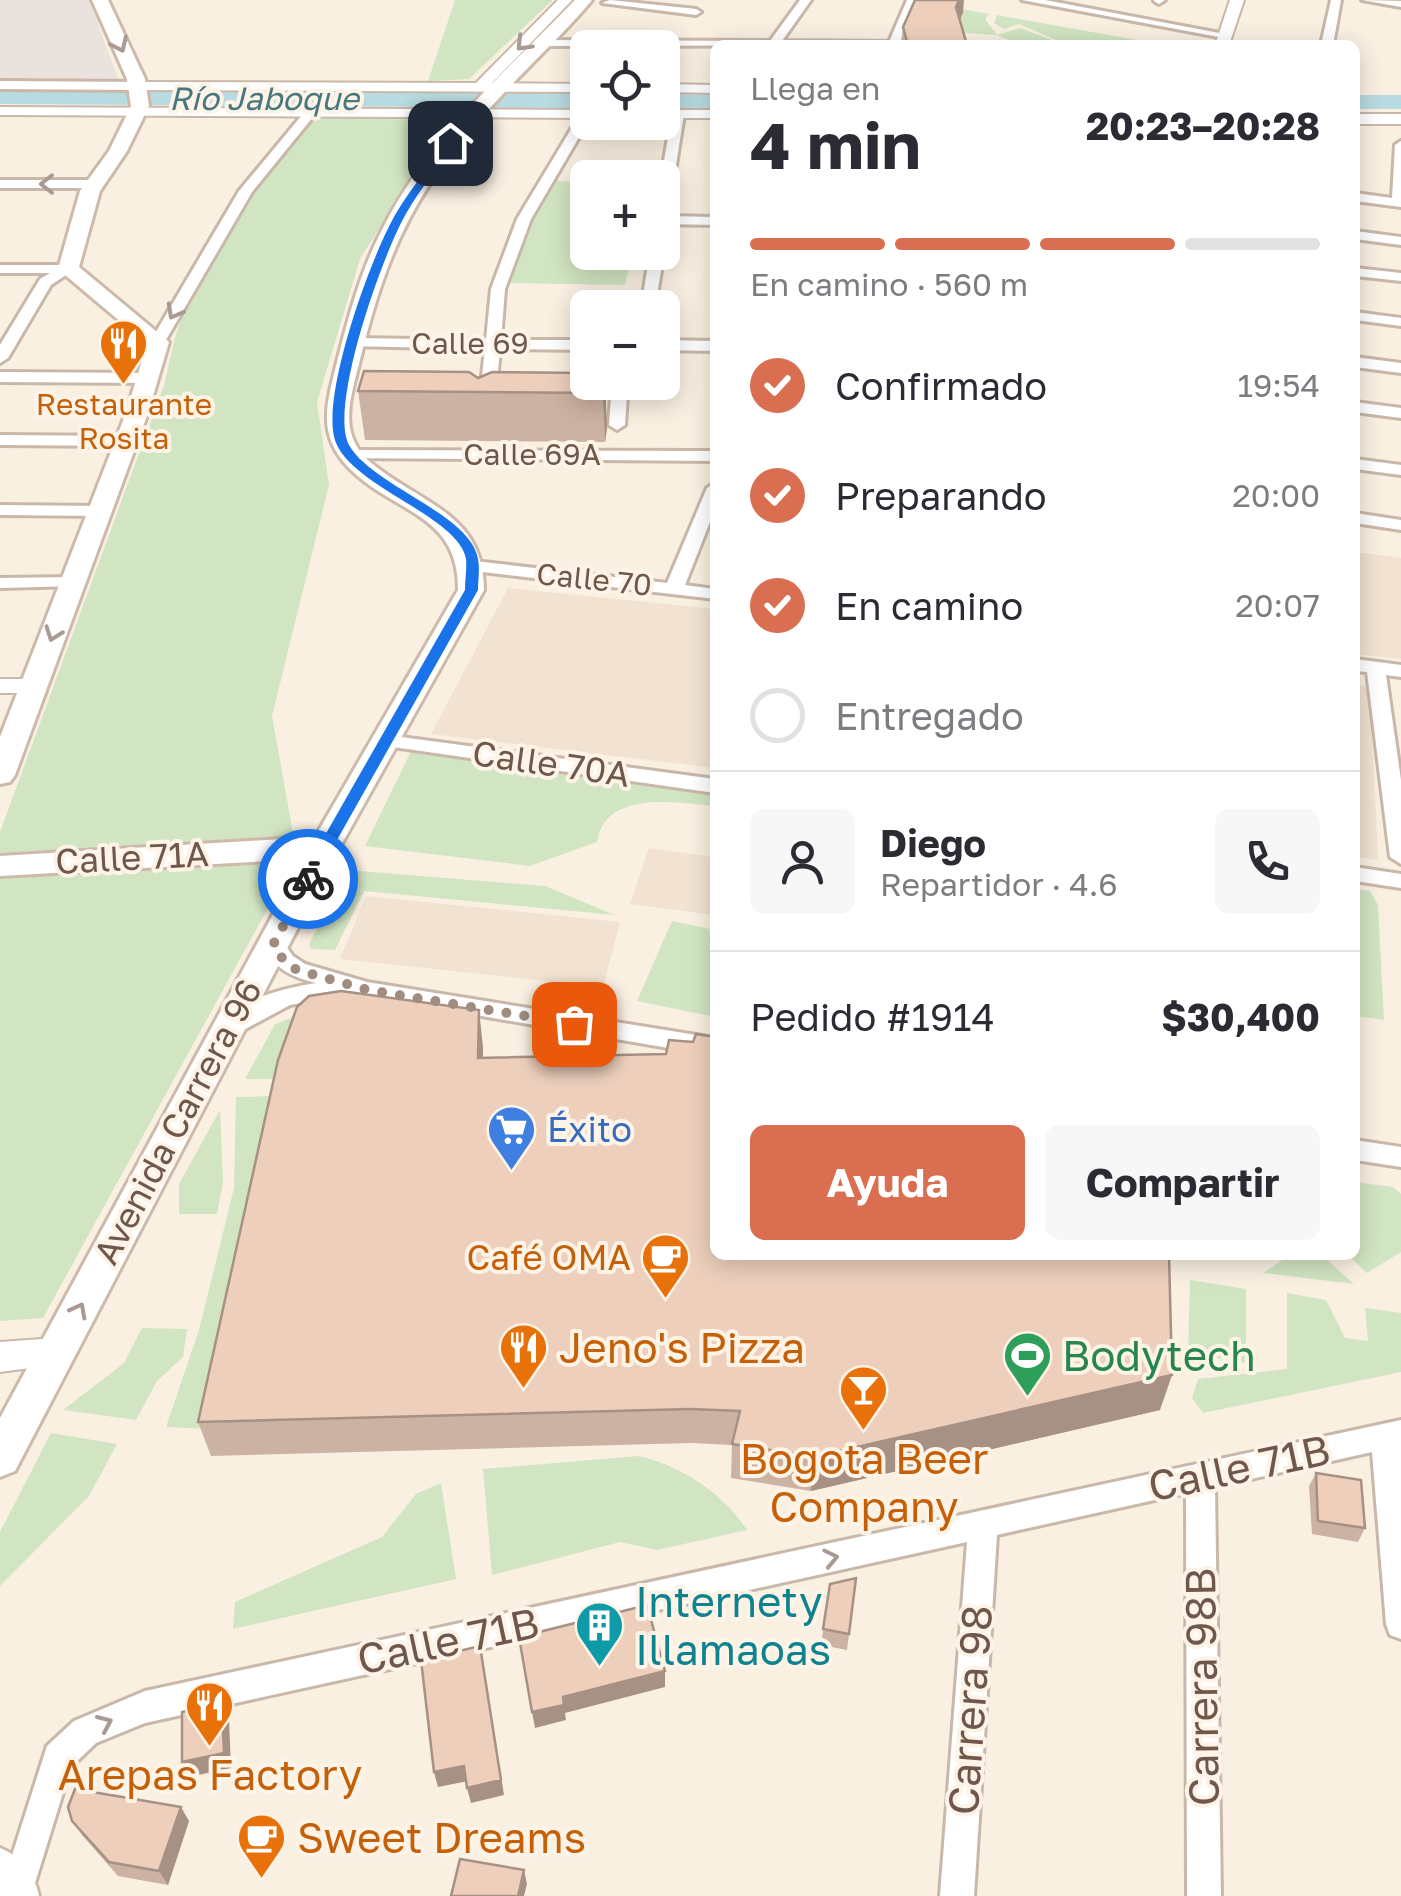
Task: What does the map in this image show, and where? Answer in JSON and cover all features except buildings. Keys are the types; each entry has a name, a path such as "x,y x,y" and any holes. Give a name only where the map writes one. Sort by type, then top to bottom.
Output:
{"main road":[{"path":"0,775 127,440 158,342 68,269 94,184 118,150 139,99 100,0"},
{"path":"474,566 472,556 446,525 364,470 337,433 336,418 352,343 378,260 402,212 434,163 492,90 584,0"},
{"name":"Avenida Carrera 96","path":"0,1458 325,847 464,604 471,590 474,566"},
{"name":"Calle 71A","path":"0,866 325,847"}],"street":[{"path":"492,90 565,0"},
{"path":"544,43 684,28 705,0"},
{"path":"777,40 806,0"},
{"path":"895,40 912,0"},
{"path":"1027,0 1223,40 1238,0"},
{"path":"1328,40 1336,0"},
{"path":"1366,0 1401,4"},
{"path":"606,3 684,28 747,40"},
{"path":"0,85 311,112 570,114"},
{"path":"0,111 139,99 570,88"},
{"path":"680,88 710,88"},
{"path":"158,342 246,191 311,112"},
{"path":"680,114 710,114"},
{"path":"1360,119 1401,119"},
{"path":"485,420 498,289 524,219 571,140"},
{"path":"1360,199 1400,203 1401,145"},
{"path":"0,184 94,184"},
{"path":"680,219 710,221"},
{"path":"1360,236 1401,240"},
{"path":"0,269 68,269"},
{"path":"0,358 45,282 68,269"},
{"path":"1360,273 1401,278"},
{"path":"1360,317 1401,322"},
{"name":"Calle 69","path":"352,343 570,345"},
{"path":"680,345 710,346"},
{"path":"1360,363 1401,368"},
{"path":"0,377 148,378"},
{"path":"618,424 619,400"},
{"path":"1360,408 1401,413"},
{"path":"0,440 127,440"},
{"name":"Calle 69A","path":"350,454 710,456"},
{"path":"1360,465 1401,470"},
{"path":"674,589 710,498"},
{"path":"0,510 101,510"},
{"path":"1360,519 1401,525"},
{"name":"Calle 70","path":"474,566 710,593"},
{"path":"0,583 72,582"},
{"path":"1401,670 1366,667 1401,857"},
{"path":"0,686 34,686"},
{"name":"Calle 70A","path":"386,741 710,785"},
{"path":"1360,875 1401,881"},
{"path":"273,945 285,962 297,970 368,990 710,1045"},
{"path":"228,1028 279,999 322,990 368,990"},
{"path":"1360,1151 1401,1157"},
{"path":"0,1357 56,1354"},
{"path":"1393,1434 1401,1624"},
{"name":"Calle 71B","path":"11,1890 58,1757 85,1732 145,1707 1393,1434"},
{"name":"Carrera 98B","path":"1200,1477 1204,1896"},
{"name":"Carrera 98","path":"956,1896 984,1524"}],"shaded area":[{"path":"0,0 89,0 119,81 0,80"},
{"path":"1360,553 1401,558 1401,659 1360,655"},
{"path":"508,588 710,608 710,767 431,734"},
{"path":"1360,686 1370,687 1378,860 1360,858"},
{"path":"649,848 710,856 710,914 630,904"},
{"path":"366,896 620,922 603,987 340,959"}],"green space":[{"path":"455,0 553,0 469,79 428,81"},
{"path":"925,2 989,14 985,19 997,35 1020,28 1052,40 1008,40 996,35 954,32 963,14"},
{"path":"997,15 1137,40 1056,40 1019,24 1004,29 994,23"},
{"path":"320,115 449,117 360,259 317,402 329,485 272,716 297,855 43,1318 0,1321 0,832 164,385 182,318 243,210 282,156"},
{"path":"554,181 570,181 570,270 628,270 625,285 510,283 529,219"},
{"path":"413,747 710,790 710,806 663,802 628,807 603,825 597,842 530,866 365,846"},
{"path":"348,870 545,886 615,915 364,891 335,950 311,949 309,944"},
{"path":"1360,890 1370,891 1378,905 1384,1020 1360,1017"},
{"path":"672,921 710,929 710,1016 637,1001"},
{"path":"299,1015 281,1079 245,1079 275,1024"},
{"path":"274,1096 211,1429 166,1427 199,1330 234,1188 236,1097"},
{"path":"220,1110 223,1183 217,1214 179,1214 179,1184"},
{"path":"1360,1183 1393,1187 1401,1194 1401,1252 1367,1273 1353,1260 1360,1260"},
{"path":"1282,1260 1328,1260 1354,1284 1263,1273"},
{"path":"1190,1280 1246,1289 1246,1363 1188,1353"},
{"path":"1287,1293 1326,1300 1345,1338 1368,1341 1365,1308 1401,1313 1401,1372 1203,1413 1192,1398 1198,1379 1287,1369"},
{"path":"142,1328 187,1329 183,1357 157,1381 136,1420 63,1410 124,1363"},
{"path":"51,1433 117,1444 89,1496 0,1586 0,1532"},
{"path":"638,1456 670,1466 700,1483 747,1530 657,1550 620,1542 492,1575 483,1469"},
{"path":"441,1483 456,1579 233,1629 235,1602 382,1537 416,1494"}],"waterway":[{"name":"Río Jaboque","path":"0,97 570,101"},
{"name":"Río Jaboque","path":"680,101 710,102"},
{"name":"Río Jaboque","path":"1360,102 1401,102"}],"way so far":[{"path":"308,879 273,945 285,962 297,970 368,990 574,1024"}],"place":[{"name":"Restaurante Rosita","path":"124,386"},
{"name":"Éxito","path":"512,1172"},
{"name":"Café OMA","path":"666,1300"},
{"name":"Jeno's Pizza","path":"524,1390"},
{"name":"Bodytech","path":"1027,1398"},
{"name":"Bogota Beer Company","path":"864,1432"},
{"name":"Internety Illamaoas","path":"600,1668"},
{"name":"Arepas Factory","path":"210,1748"},
{"name":"Sweet Dreams","path":"262,1880"}],"route":[{"path":"308,879 471,590 474,566 462,541 446,525 364,470 342,445 336,418 352,343 378,260 402,212 450,143"}]}
